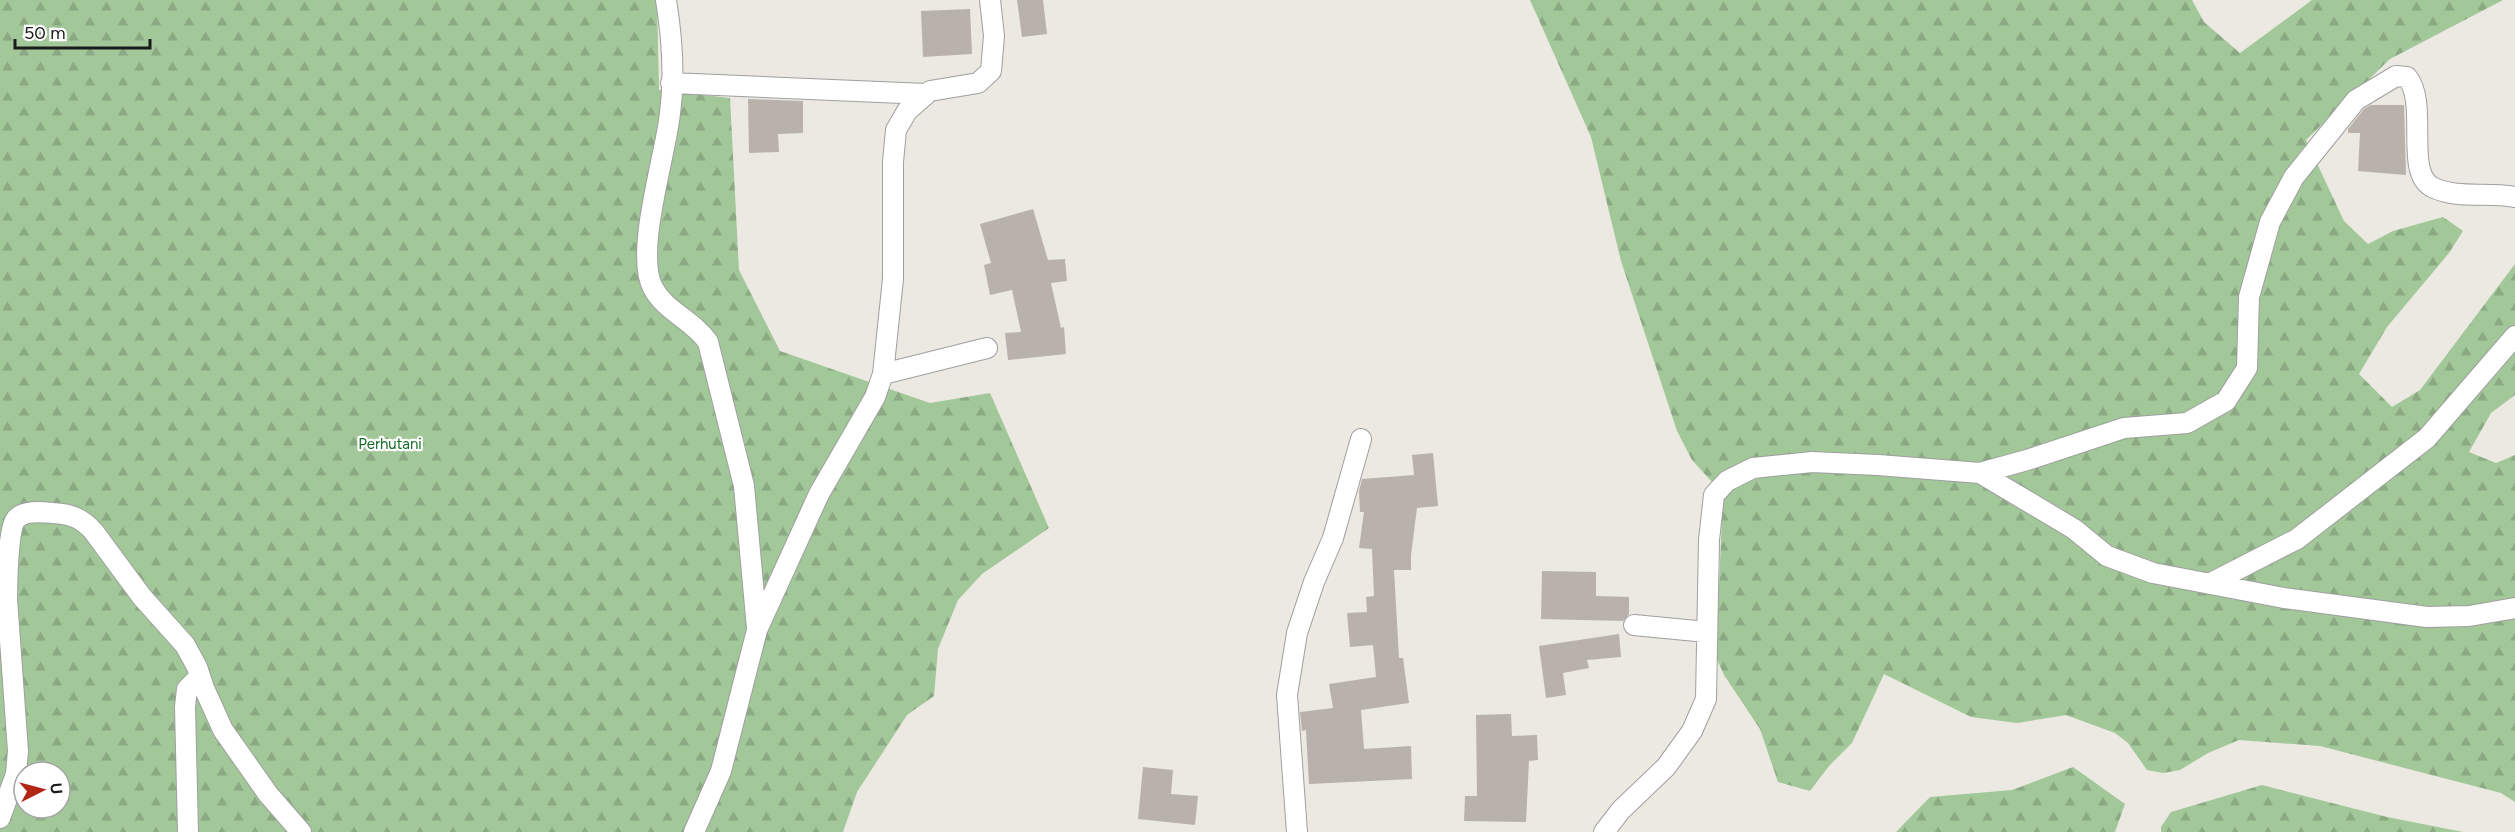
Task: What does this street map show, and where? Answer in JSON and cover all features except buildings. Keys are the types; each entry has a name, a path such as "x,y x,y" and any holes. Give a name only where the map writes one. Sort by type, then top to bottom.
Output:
{"street":[{"path":"666,0 672,37 671,113 648,237 648,271 653,288 666,304 700,330 708,342 744,486 757,630"},
{"path":"694,832 722,771 757,630 819,494 875,397 883,375 893,279 893,162 896,130 907,111 930,91 978,83 991,71 994,36 990,0"},
{"path":"1604,832 1620,810 1666,767 1692,731 1706,699 1709,540 1714,495 1727,480 1753,468 1812,462 1980,473 2038,457 2124,428 2187,423 2226,401 2247,368 2249,297 2270,222 2294,177 2344,113 2356,100 2396,76 2407,77 2413,84 2416,100 2419,166 2425,181 2433,187 2463,195 2515,197"},
{"path":"671,82 926,94"},
{"path":"2211,583 2296,539 2427,438 2515,336"},
{"path":"883,375 987,348"},
{"path":"1297,832 1287,695 1297,633 1314,582 1333,538 1361,439"},
{"path":"1980,473 2074,529 2107,556 2153,573 2284,598 2427,617 2469,616 2515,608"},
{"path":"0,818 16,774 18,751 7,578 12,529 17,519 27,513 43,512 71,514 86,522 142,597 185,645 223,730 268,794 301,832"},
{"path":"1634,625 1707,632"},
{"path":"188,832 184,707 187,689 200,676"}],"green space":[{"name":"Perhutani","path":"0,0 657,0 659,90 730,98 739,270 780,351 930,403 990,393 1049,528 982,574 958,600 938,649 934,696 907,715 857,792 843,832 0,832"},
{"path":"1530,0 2192,0 2204,22 2240,53 2312,0 2503,0 2390,59 2306,140 2344,221 2368,244 2393,231 2443,217 2463,231 2449,253 2387,327 2359,374 2392,407 2420,390 2515,264 2515,395 2491,413 2469,452 2496,463 2515,455 2515,802 2501,793 2320,746 2239,740 2208,753 2180,770 2163,773 2147,770 2128,743 2115,733 2066,715 2017,723 1971,717 1884,674 1852,743 1829,766 1810,791 1778,782 1760,729 1724,675 1716,657 1723,494 1692,460 1677,431 1621,261 1591,137"},
{"path":"2073,767 2125,804 2115,832 1896,832 1930,797 2012,790"},
{"path":"2262,785 2387,817 2463,832 2161,832 2161,827 2171,812"}]}
